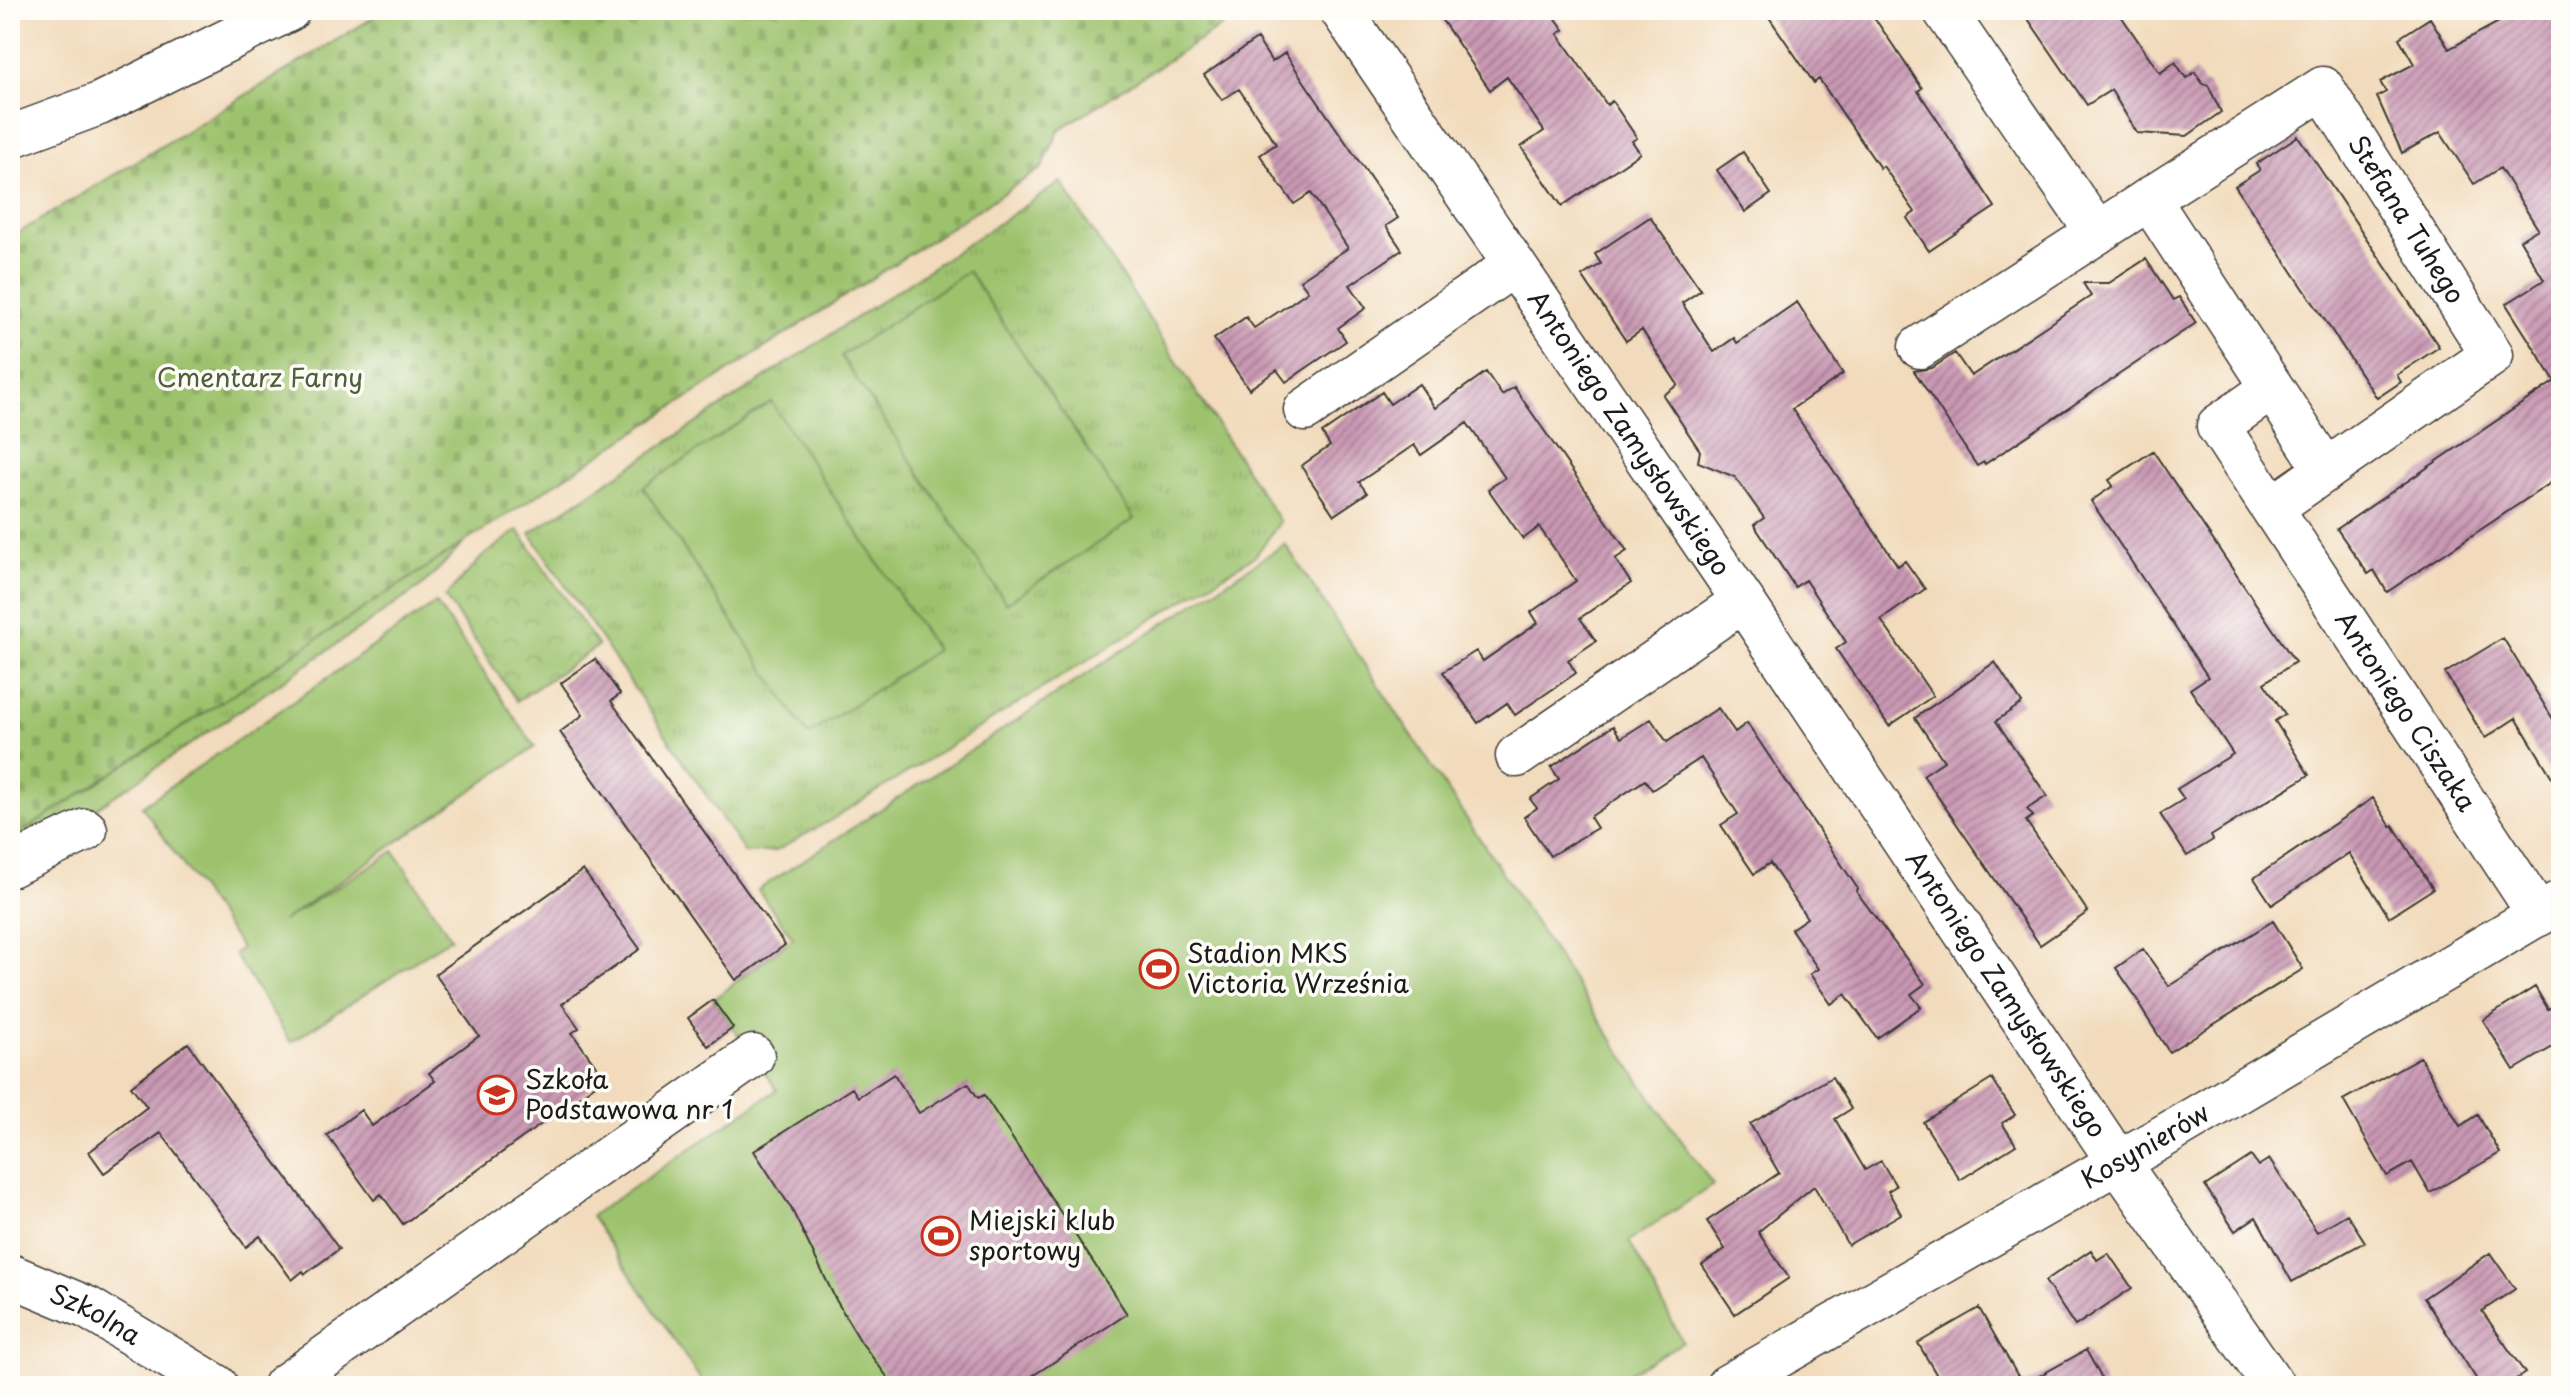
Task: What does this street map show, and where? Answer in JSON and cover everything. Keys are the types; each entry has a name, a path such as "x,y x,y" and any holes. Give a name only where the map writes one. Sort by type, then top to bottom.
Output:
{"street":[{"path":"10,137 99,104 289,10"},
{"name":"Antoniego Zamysłowskiego","path":"1341,10 1743,601 2118,1162 2274,1386"},
{"path":"1944,10 2097,233"},
{"name":"Stefana Tuhego","path":"2149,199 2323,88 2492,355 2326,470"},
{"path":"1920,347 2149,199 2326,470 2273,507"},
{"name":"Antoniego Zamysłowskiego","path":"1305,410 1514,265"},
{"name":"Antoniego Ciszaka","path":"2271,389 2218,426 2550,908"},
{"name":"Antoniego Zamysłowskiego","path":"1517,756 1743,601"},
{"path":"10,866 86,830"},
{"name":"Kosynierów","path":"1727,1386 2118,1162 2550,908"},
{"path":"284,1386 753,1056"},
{"name":"Szkolna","path":"10,1275 88,1308 217,1386"}],"green space":[{"name":"Cmentarz Farny","path":"386,10 1247,10 1059,130 1042,168 10,840 10,238"},
{"path":"1061,182 1280,522 1256,555 831,820 776,851 745,853 530,533"},
{"path":"968,271 1134,519 1006,603 841,356"},
{"path":"771,402 936,650 808,735 643,487"},
{"path":"518,530 598,646 517,701 445,597 483,556"},
{"path":"465,542 422,586 66,829 10,855 10,840"},
{"name":"Stadion MKS Victoria Września","path":"1285,544 1647,1092 1713,1185 1629,1241 1683,1342 1606,1386 705,1386 591,1216 777,1090 713,1000 793,938 758,890"},
{"path":"436,603 535,747 281,922 394,851 451,938 291,1042 234,954 241,948 142,806"}],"building":[{"path":"1435,10 1550,10 1564,30 1558,34 1607,105 1612,101 1637,138 1632,141 1640,153 1562,206 1521,147 1544,131 1507,77 1490,90"},
{"path":"1764,10 1869,10 1922,88 1918,91 1995,207 1929,251 1907,218 1915,212 1883,166 1880,168 1819,79 1814,83"},
{"path":"2022,10 2117,10 2160,73 2175,62 2186,78 2195,72 2203,84 2208,85 2221,112 2187,136 2137,133 2111,90 2087,105"},
{"path":"2521,10 2561,10 2561,476 2387,592 2374,570 2368,574 2337,529 2555,381 2506,304 2544,280 2520,240 2538,229 2500,168 2474,184 2440,132 2402,153 2377,97 2386,92 2380,82 2414,64 2399,38 2430,18 2449,49"},
{"path":"1257,39 1272,62 1285,53 1398,218 1386,226 1402,250 1350,285 1366,308 1338,328 1346,341 1286,382 1277,370 1249,389 1214,339 1246,317 1254,328 1281,310 1308,291 1300,280 1348,248 1311,193 1294,204 1276,179 1260,155 1276,144 1239,89 1222,100 1204,75"},
{"path":"2298,136 2439,347 2397,375 2401,382 2377,398 2235,186 2260,170 2256,164"},
{"path":"1743,152 1771,194 1745,212 1717,170"},
{"path":"1650,217 1701,290 1682,303 1714,352 1734,338 1737,343 1797,302 1843,374 1792,409 1898,566 1905,561 1925,589 1881,620 1933,696 1889,726 1836,649 1846,642 1805,580 1795,587 1754,525 1764,518 1735,477 1698,462 1700,451 1663,395 1678,385 1642,330 1626,341 1582,276 1601,264 1595,254"},
{"path":"2146,259 2173,300 2179,297 2196,323 1985,464 1977,466 1914,371 1932,368 1955,353 1971,376 2091,296 2083,283 2109,283"},
{"path":"1486,372 1502,395 1514,387 1591,498 1627,551 1615,559 1631,583 1580,618 1596,641 1568,660 1576,673 1515,715 1507,703 1478,723 1443,672 1476,651 1483,661 1538,623 1531,612 1576,581 1558,554 1539,527 1523,539 1488,489 1505,478 1467,423 1421,455 1414,445 1359,482 1367,493 1334,515 1301,466 1330,446 1322,433 1382,392 1390,404 1419,384 1435,408"},
{"path":"2153,451 2295,662 2264,683 2285,714 2275,721 2309,775 2211,836 2213,840 2187,856 2160,814 2184,799 2177,789 2233,754 2190,689 2208,677 2091,501 2113,486 2109,480"},
{"path":"2503,638 2561,732 2561,792 2516,718 2485,738 2445,673"},
{"path":"595,659 620,694 611,701 785,945 736,980 560,732 583,715 561,683"},
{"path":"1995,662 2022,703 1996,721 2047,796 2027,809 2033,816 2026,821 2088,912 2040,945 1923,775 1944,761 1915,718"},
{"path":"1718,708 1735,732 1747,723 1858,889 1856,891 1925,984 1911,994 1921,1007 1877,1038 1845,994 1831,1004 1810,974 1818,969 1791,929 1807,918 1770,863 1754,874 1721,825 1738,814 1701,758 1652,790 1645,780 1590,817 1597,828 1550,856 1524,817 1537,808 1530,799 1559,779 1551,767 1613,726 1621,738 1651,719 1667,742"},
{"path":"2373,798 2433,889 2389,917 2349,853 2272,905 2254,878"},
{"name":"Szkoła Podstawowa nr 1","path":"583,870 640,949 562,1004 579,1028 572,1033 605,1078 403,1224 381,1194 374,1200 327,1135 361,1110 372,1126 435,1081 429,1073 479,1036 435,974"},
{"path":"2273,921 2303,969 2169,1052 2116,968 2143,949 2169,986"},
{"path":"2535,987 2548,1009 2561,1001 2561,1042 2514,1070 2483,1020"},
{"path":"713,1000 733,1028 708,1046 688,1018"},
{"path":"188,1043 339,1249 305,1274 303,1271 292,1280 260,1236 246,1247 161,1133 104,1173 89,1152 147,1107 131,1086"},
{"path":"2420,1057 2460,1126 2478,1115 2500,1153 2430,1193 2412,1162 2387,1176 2343,1100"},
{"name":"Miejski klub sportowy","path":"894,1074 919,1113 968,1083 978,1098 984,1095 1127,1314 1017,1386 894,1386 861,1342 836,1300 791,1208 754,1151 852,1088 858,1097"},
{"path":"1832,1077 1851,1109 1835,1119 1865,1170 1881,1161 1896,1186 1888,1191 1901,1214 1848,1245 1814,1186 1758,1232 1789,1278 1735,1314 1702,1265 1725,1249 1707,1221 1779,1173 1750,1124"},
{"path":"1992,1079 2015,1115 2002,1123 2016,1145 1960,1180 1923,1122"},
{"path":"2251,1156 2258,1166 2269,1159 2317,1232 2347,1214 2365,1242 2292,1282 2256,1217 2235,1231 2205,1186"},
{"path":"2091,1250 2097,1260 2108,1253 2132,1288 2075,1326 2045,1281"},
{"path":"2490,1253 2515,1289 2482,1311 2525,1373 2506,1386 2481,1386 2424,1298"},
{"path":"1979,1308 2023,1385 2086,1350 2106,1386 1943,1386 1918,1343"}],"place":[{"name":"Stadion MKS Victoria Września","path":"1159,969"},
{"name":"Szkoła Podstawowa nr 1","path":"497,1095"},
{"name":"Miejski klub sportowy","path":"941,1236"}]}
